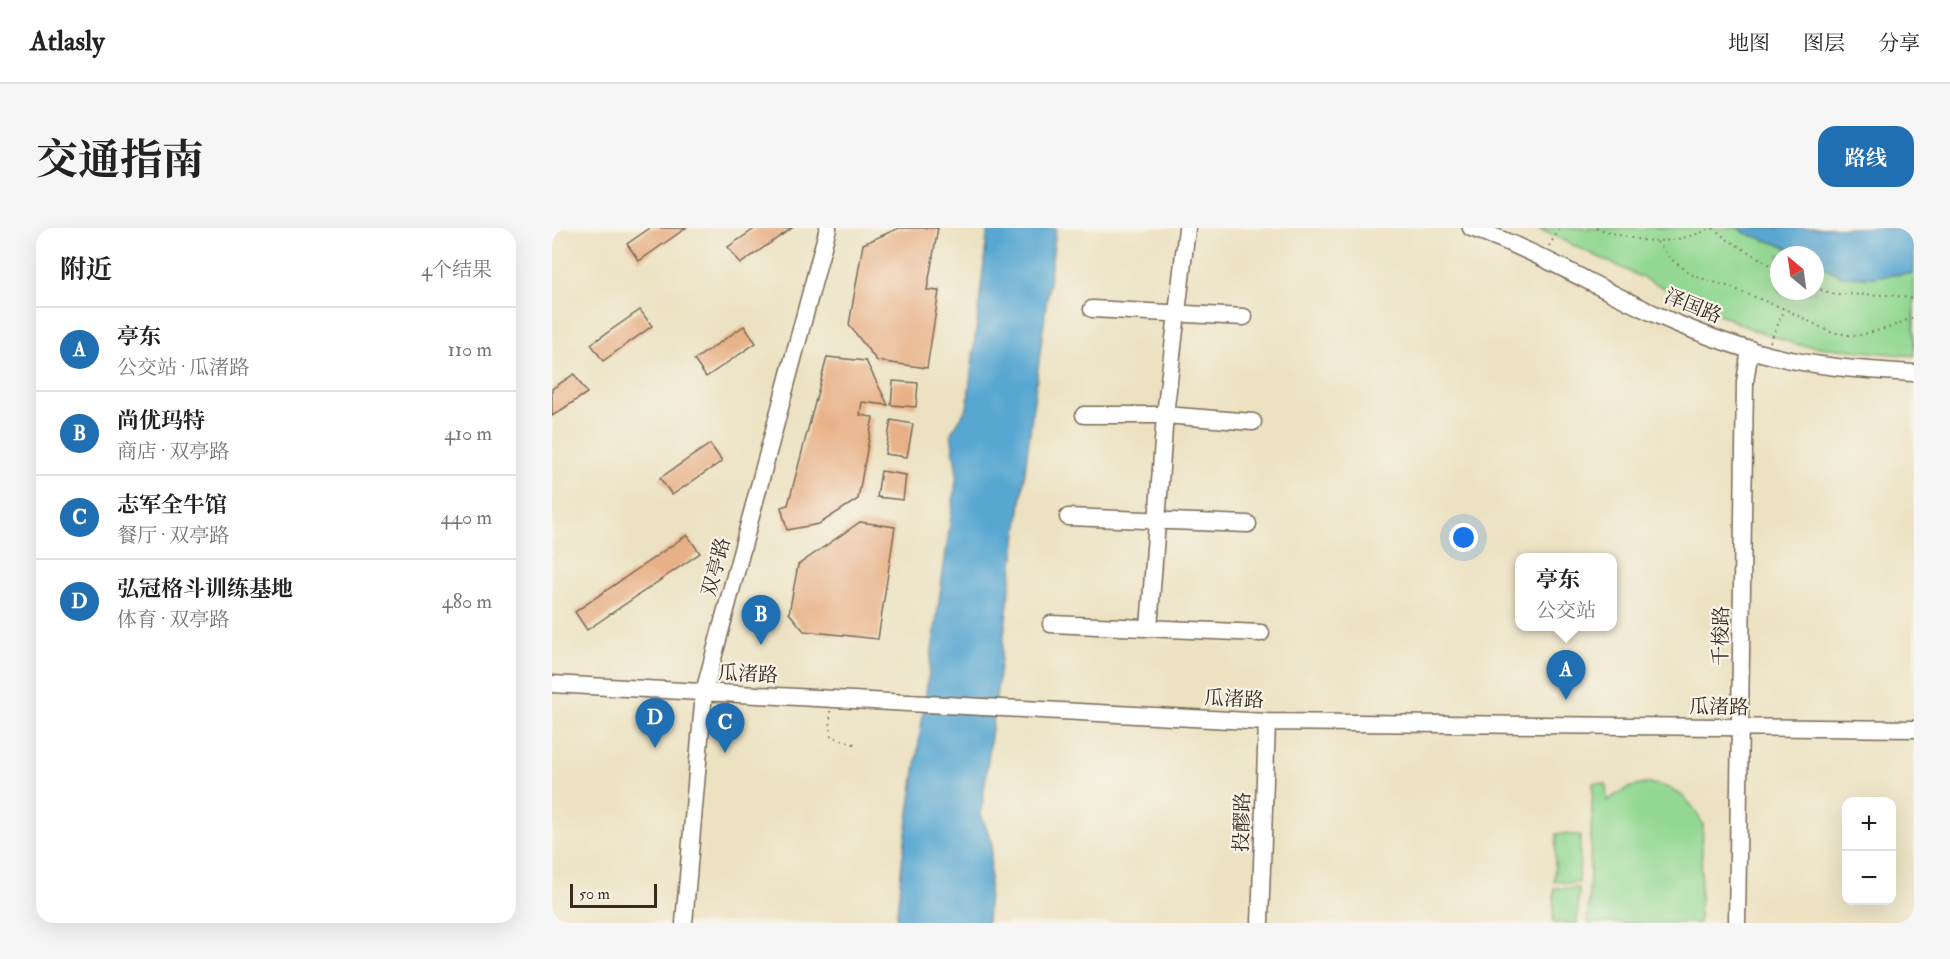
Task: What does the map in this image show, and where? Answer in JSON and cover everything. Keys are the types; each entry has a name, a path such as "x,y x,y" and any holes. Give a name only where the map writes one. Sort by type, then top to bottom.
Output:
{"street":[{"name":"双亭路","path":"684,923 704,692 828,228"},
{"path":"1149,628 1165,415 1187,228"},
{"name":"泽国路","path":"1471,228 1544,259 1658,315 1757,352 1810,363 1914,374"},
{"path":"1092,309 1244,317"},
{"name":"千梭路","path":"1737,923 1745,382 1757,352"},
{"path":"1084,414 1165,415 1253,422"},
{"path":"1068,517 1248,524"},
{"path":"1051,624 1262,633"},
{"name":"瓜渚路","path":"552,684 1267,722 1914,729"},
{"name":"投醪路","path":"1260,923 1267,722"}],"path":[{"path":"1544,259 1560,228"},
{"path":"1596,228 1644,242 1657,242 1701,233 1713,228 1728,240 1770,265"},
{"path":"1657,242 1671,259 1694,276 1727,286 1785,309 1830,332 1856,336 1888,328 1914,317"},
{"path":"1824,291 1834,294 1891,295 1914,299"},
{"path":"1757,352 1785,309"},
{"path":"830,699 831,736 857,745"}],"green space":[{"path":"1537,228 1738,228 1745,233 1784,246 1770,246 1770,300 1824,300 1824,267 1842,276 1872,277 1914,273 1914,356 1798,345 1751,329"},
{"path":"1593,783 1606,784 1607,801 1635,786 1649,784 1662,786 1685,799 1695,810 1703,825 1699,923 1588,923"},
{"path":"1556,834 1580,835 1579,883 1554,882"},
{"path":"1554,888 1579,888 1577,923 1553,923"}],"water":[{"path":"988,228 1056,228 981,815 992,843 987,923 896,923 902,862 957,474 951,433 967,408"},
{"path":"1738,228 1914,228 1914,273 1872,277 1842,276 1824,267 1824,246 1784,246 1745,233"}],"building":[{"path":"650,228 686,228 639,261 627,244"},
{"path":"756,228 792,228 740,264 728,247"},
{"path":"899,228 938,228 927,290 939,291 927,368 877,361 849,325 863,244"},
{"path":"640,310 652,326 603,361 591,344"},
{"path":"744,326 756,343 706,377 694,360"},
{"path":"827,357 866,361 888,405 862,402 860,415 873,417 858,499 819,524 787,530 781,507 788,505"},
{"path":"574,374 587,393 552,416 552,389"},
{"path":"893,381 918,383 916,407 891,405"},
{"path":"891,420 913,424 907,457 885,454"},
{"path":"710,444 722,461 672,495 660,478"},
{"path":"881,471 906,475 903,500 877,497"},
{"path":"860,522 895,527 878,639 804,631 789,613 798,565"},
{"path":"687,535 700,553 587,630 575,612"}],"place":[{"name":"尚优玛特","path":"761,645"},
{"name":"亭东","path":"1566,700"},
{"name":"弘冠格斗训练基地","path":"655,748"},
{"name":"志军全牛馆","path":"725,753"}]}
